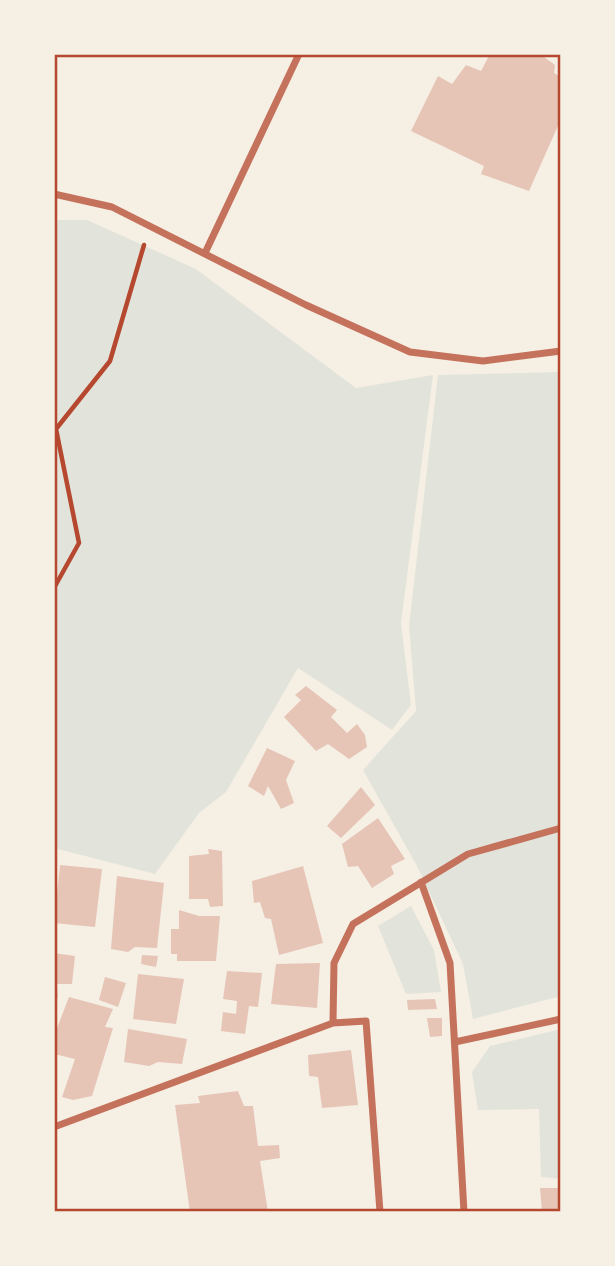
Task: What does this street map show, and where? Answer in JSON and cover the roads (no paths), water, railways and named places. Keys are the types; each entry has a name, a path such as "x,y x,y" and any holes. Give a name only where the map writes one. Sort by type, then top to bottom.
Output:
{"street":[{"path":"205,253 299,54"},
{"path":"54,194 112,207 306,305 410,352 483,361 561,351"},
{"path":"334,1023 334,963 353,924 468,854 561,828"},
{"path":"421,882 450,963 464,1212"},
{"path":"455,1042 561,1019"},
{"path":"54,1127 334,1023 366,1021 380,1212"}]}
